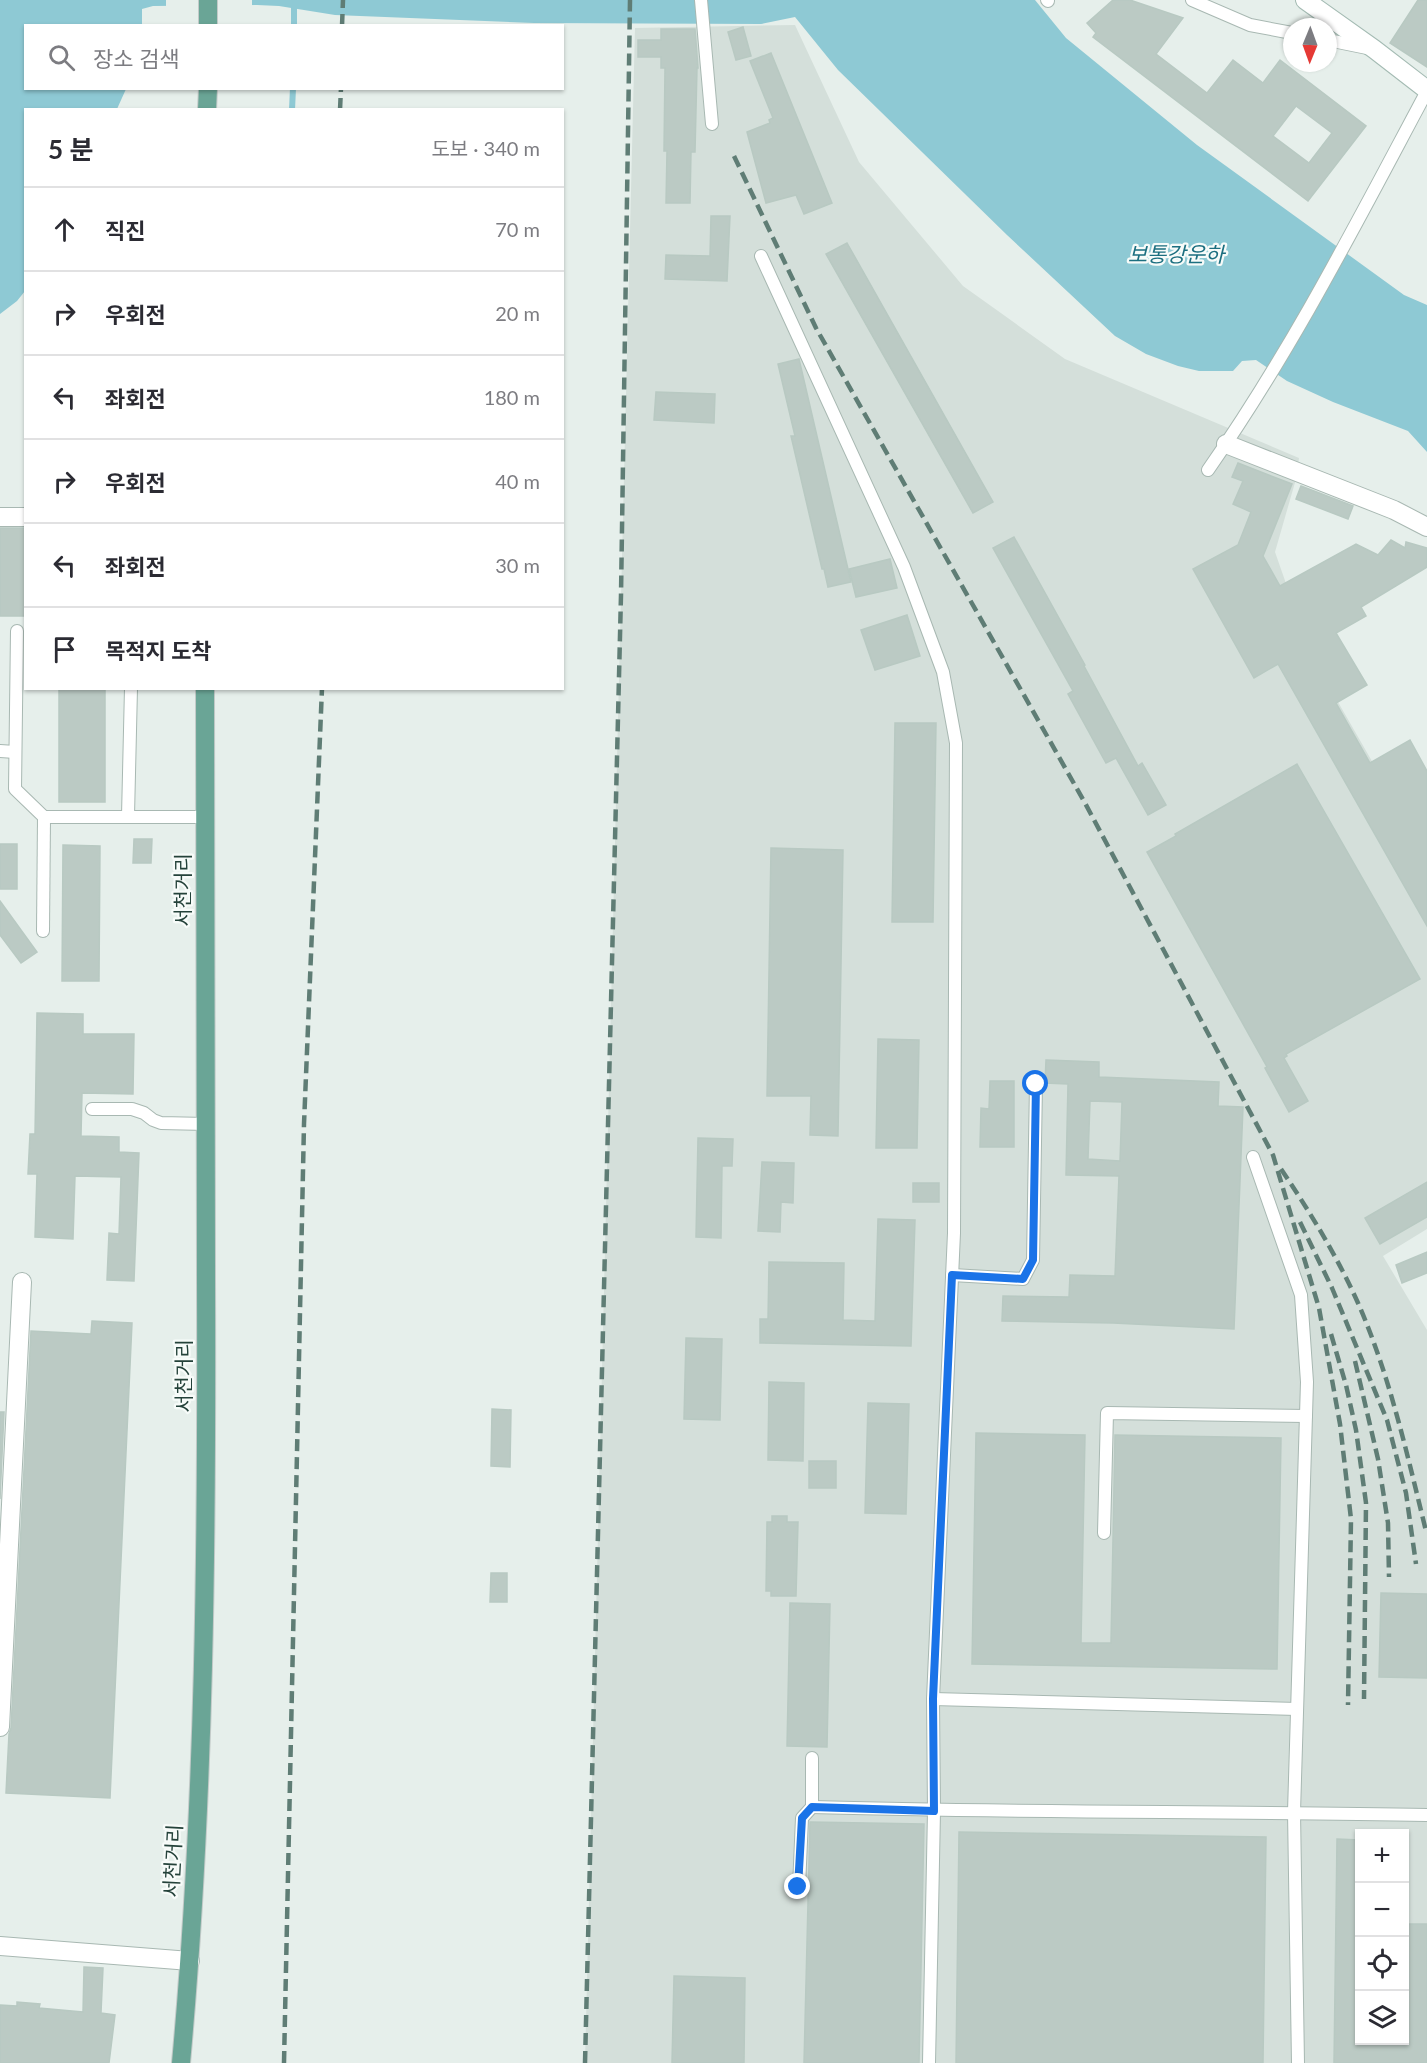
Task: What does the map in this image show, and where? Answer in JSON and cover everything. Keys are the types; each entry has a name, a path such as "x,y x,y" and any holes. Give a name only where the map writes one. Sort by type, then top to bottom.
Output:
{"main road":[{"path":"207,108 208,90"},
{"name":"서천거리","path":"181,2063 197,1846 204,1646 207,1418 205,690"}],"street":[{"path":"1305,0 1374,49 1427,91"},
{"path":"1226,444 1394,510 1427,527"},
{"path":"0,517 24,517"},
{"path":"0,1727 22,1282"},
{"path":"0,1946 190,1961"}],"lane":[{"path":"701,0 712,124"},
{"path":"1192,0 1250,25 1283,31"},
{"path":"1337,42 1374,49"},
{"path":"1208,470 1269,380 1427,91"},
{"path":"761,256 904,567 943,672 956,743 954,1222 933,1699 934,1811 929,2063"},
{"path":"17,631 15,789 44,817 206,817"},
{"path":"128,816 131,690"},
{"path":"0,751 15,752"},
{"path":"43,931 44,817"},
{"path":"952,1275 1023,1279 1033,1260 1036,1084"},
{"path":"92,1109 132,1109 161,1123 206,1124"},
{"path":"1253,1157 1301,1295 1307,1382 1294,1812 1298,2063"},
{"path":"1104,1533 1107,1413 1306,1416"},
{"path":"933,1699 1298,1709"},
{"path":"798,1887 802,1818 812,1807 812,1758"},
{"path":"812,1807 934,1811 1294,1812 1427,1815"}],"shaded area":[{"path":"795,25 859,162 963,286 1065,359 1299,458 1296,479 1275,552 1311,655 1427,857 1427,1229 1383,1256 1427,1330 1427,2063 585,2063 635,28"}],"water":[{"name":"보통강운하","path":"0,0 1035,0 1066,38 1197,145 1404,295 1427,305 1427,452 1408,431 1333,402 1287,381 1256,360 1242,361 1233,371 1199,371 1146,354 1115,336 1007,235 838,70 795,17 761,24 534,23 335,15 279,6 257,5 153,6 142,9 142,24 24,24 24,90 126,90 117,108 24,108 24,292 0,314"}],"pier":[{"path":"166,0 252,0 252,8 166,8"}],"building":[{"path":"1113,0 1130,0 1183,18 1156,54 1207,93 1233,60 1263,83 1280,60 1283,62 1283,72 1296,72 1366,126 1308,201 1093,37 1096,33 1087,23","holes":["1296,106 1332,133 1309,163 1273,136"]},
{"path":"1418,0 1427,0 1427,67 1390,43"},
{"path":"743,27 751,56 736,60 728,32"},
{"path":"661,29 695,29 698,68 695,152 691,152 690,203 666,203 665,68 661,68 661,57 638,57 638,40 661,40"},
{"path":"771,53 832,203 804,214 796,195 766,203 747,132 770,123 769,120 773,118 750,61"},
{"path":"711,216 730,216 727,281 665,279 666,255 710,256"},
{"path":"847,243 993,502 973,513 826,254"},
{"path":"799,359 851,582 828,587 791,436 795,436 778,364"},
{"path":"656,392 715,394 714,423 654,420"},
{"path":"1238,463 1292,484 1263,556 1280,586 1356,544 1378,555 1391,540 1405,548 1406,542 1427,548 1427,567 1361,607 1366,616 1336,633 1367,685 1336,703 1370,763 1410,740 1427,771 1427,926 1278,664 1254,678 1193,569 1238,545 1251,512 1233,504 1243,481 1232,477"},
{"path":"1301,486 1353,506 1348,519 1296,499"},
{"path":"0,528 24,528 24,616 0,616"},
{"path":"1014,537 1138,766 1142,763 1166,805 1148,815 1116,758 1106,763 1068,694 1073,691 993,548"},
{"path":"890,559 897,588 856,597 849,569"},
{"path":"907,615 920,656 875,670 861,630"},
{"path":"59,690 105,690 105,802 59,802"},
{"path":"895,723 936,723 933,922 892,922"},
{"path":"1297,764 1420,979 1286,1054 1284,1058 1308,1101 1289,1112 1265,1068 1267,1067 1147,852"},
{"path":"134,839 152,839 151,863 133,863"},
{"path":"0,844 17,844 17,889 0,889"},
{"path":"63,845 100,846 99,981 62,981"},
{"path":"771,848 843,850 838,1136 810,1135 811,1096 767,1096"},
{"path":"0,901 37,952 21,963 0,935"},
{"path":"37,1013 83,1014 83,1034 134,1034 133,1094 82,1093 81,1136 119,1137 119,1152 139,1153 134,1281 107,1280 109,1233 119,1234 121,1177 75,1176 73,1239 35,1237 37,1174 28,1174 30,1134 35,1134"},
{"path":"878,1039 919,1040 917,1148 876,1148"},
{"path":"1046,1060 1099,1062 1099,1077 1219,1082 1218,1106 1243,1107 1234,1329 1113,1323 1002,1321 1003,1296 1069,1297 1070,1275 1115,1276 1119,1176 1066,1175 1068,1084 1045,1083","holes":["1090,1101 1122,1102 1120,1161 1088,1159"]},
{"path":"990,1081 1014,1081 1014,1147 980,1147 981,1108 989,1109"},
{"path":"698,1138 733,1139 732,1166 722,1166 721,1238 696,1237"},
{"path":"762,1162 794,1163 793,1203 781,1202 780,1232 758,1231"},
{"path":"1427,1182 1427,1217 1380,1244 1365,1218"},
{"path":"913,1183 939,1183 939,1202 913,1202"},
{"path":"878,1219 915,1220 911,1346 760,1343 760,1319 768,1319 769,1262 844,1263 843,1320 875,1321"},
{"path":"1427,1252 1427,1273 1402,1283 1396,1265"},
{"path":"92,1321 132,1323 110,1798 6,1793 31,1331 91,1334"},
{"path":"686,1338 722,1339 720,1420 684,1419"},
{"path":"769,1382 804,1383 803,1461 768,1460"},
{"path":"868,1403 909,1404 906,1514 865,1513"},
{"path":"492,1409 511,1410 510,1467 491,1466"},
{"path":"0,1412 4,1412 0,1499"},
{"path":"976,1433 1085,1435 1081,1643 1111,1643 1115,1435 1281,1438 1277,1669 972,1664"},
{"path":"809,1461 836,1461 836,1488 809,1488"},
{"path":"772,1516 787,1516 787,1522 798,1522 796,1596 771,1596 771,1591 766,1591 767,1522 772,1522"},
{"path":"491,1573 507,1573 507,1602 490,1602"},
{"path":"1381,1593 1427,1594 1427,1678 1379,1677"},
{"path":"790,1603 830,1604 827,1747 787,1746"},
{"path":"810,1822 924,1824 919,2063 804,2063"},
{"path":"959,1832 1266,1837 1263,2063 956,2063"},
{"path":"1337,1839 1355,1840 1355,2045 1409,2045 1409,1924 1427,1924 1427,2063 1334,2063"},
{"path":"84,1967 103,1968 101,2013 115,2015 109,2063 0,2063 0,2005 17,2006 17,2002 40,2004 39,2008 83,2012"},
{"path":"674,1976 745,1978 744,2063 672,2063"}],"waterway":[{"path":"294,0 294,24"},
{"path":"292,108 293,90"}],"railway":[{"path":"342,24 343,0"},
{"path":"585,2063 621,595 630,0"},
{"path":"340,108 341,90"},
{"path":"734,156 816,328 1085,803 1273,1155 1319,1308 1340,1424 1351,1519 1348,1705"},
{"path":"284,2063 304,1124 322,690"},
{"path":"1281,1169 1332,1251 1358,1303 1397,1416 1426,1531"},
{"path":"1300,1222 1332,1288 1387,1420 1406,1493 1416,1564"},
{"path":"1331,1334 1356,1430 1366,1503 1364,1699"},
{"path":"1355,1361 1378,1459 1388,1523 1389,1577"}],"route":[{"path":"798,1887 802,1818 812,1807 934,1811 933,1699 952,1275 1023,1279 1033,1260 1036,1084"}]}
